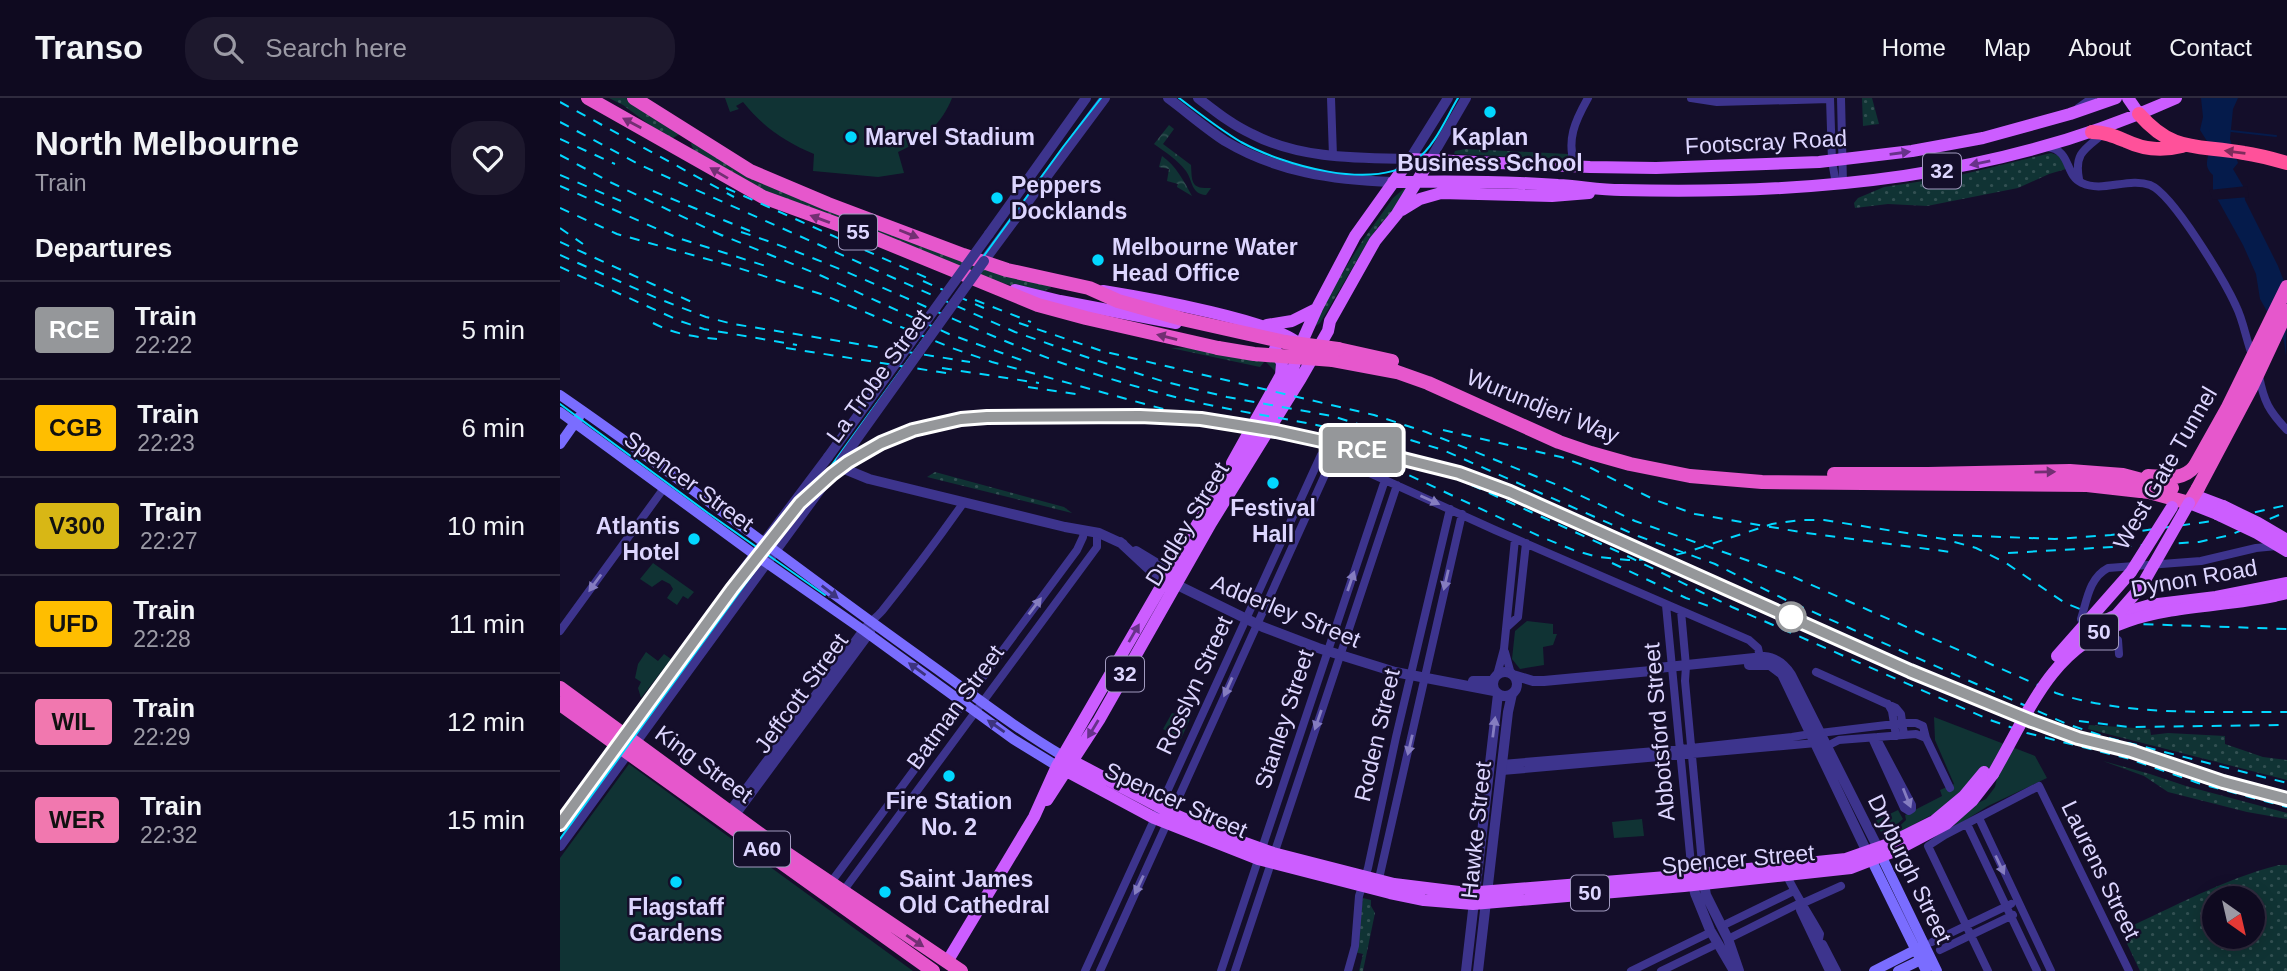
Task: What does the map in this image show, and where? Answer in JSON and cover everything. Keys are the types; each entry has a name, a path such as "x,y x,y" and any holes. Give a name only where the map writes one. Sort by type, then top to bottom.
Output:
{"highway":[{"name":"Wurundjeri Way","path":"588,98 763,197 870,236 1038,305 1218,348 1254,354 1333,360 1380,368 1428,383 1559,442 1630,464 1690,476 1776,482 2087,485 2185,497"},
{"name":"Wurundjeri Way","path":"634,98 750,171 992,265 1089,288 1142,308 1252,335 1384,359 1425,373 1553,429 1622,452 1691,467 1783,474 2070,471 2123,475 2185,497"},
{"path":"2139,114 2157,133 2182,146"},
{"path":"2098,132 2147,149 2166,150 2182,146 2243,152 2287,163"},
{"path":"677,147 693,134"},
{"name":"West Gate Tunnel","path":"2185,497 2195,466 2227,410 2287,287"},
{"name":"West Gate Tunnel","path":"2185,497 2251,388 2287,311"},
{"path":"2123,475 2181,477 2195,466"},
{"name":"King Street","path":"560,688 627,744 833,893 944,966 961,971"},
{"name":"King Street","path":"560,704 627,744"},
{"name":"King Street","path":"833,893 933,971"}],"main road":[{"name":"Footscray Road","path":"1410,159 1656,168 1838,161 1975,140 2070,114 2116,98"},
{"path":"2128,98 2139,114"},
{"path":"2137,98 2139,114"},
{"name":"Footscray Road","path":"1393,182 1559,185 1617,190 1737,191 1839,184 1948,170 2047,147 2098,132 2172,100"},
{"name":"32","path":"1393,182 1410,159"},
{"name":"Dudley Street","path":"1173,578 1211,523 1308,367 1328,331 1330,321 1375,242 1398,214 1430,160"},
{"name":"Dudley Street","path":"944,966 1173,578 1228,474 1259,432 1291,375 1317,308 1355,236 1393,182"},
{"name":"Footscray Road","path":"1398,214 1420,199 1441,193 1566,196 1617,190"},
{"name":"Wurundjeri Way","path":"953,269 998,285 1060,301 1270,344 1301,344"},
{"path":"1060,301 1064,283"},
{"name":"Wurundjeri Way","path":"1089,288 1160,301 1264,326"},
{"path":"1264,326 1292,321 1317,308"},
{"path":"1308,367 1301,344 1330,321"},
{"name":"55","path":"1264,326 1289,335 1301,344"},
{"path":"1228,474 1234,455 1281,375 1282,361 1270,344"},
{"name":"Spencer Street","path":"560,395 776,550 871,625 940,686 976,712 1065,764 1163,815 1215,838 1266,856 1377,885 1418,888 1474,898 1750,874 1875,855"},
{"path":"560,444 565,419 579,408"},
{"name":"Spencer Street","path":"565,419 766,563 871,625 948,677 983,702 1027,741"},
{"path":"664,488 673,476"},
{"name":"Wurundjeri Way","path":"2185,497 2240,514 2287,543"},
{"name":"Wurundjeri Way","path":"2185,497 2258,533 2287,551"},
{"name":"West Gate Tunnel","path":"2092,636 2119,614 2147,577 2185,497"},
{"name":"West Gate Tunnel","path":"2057,656 2131,572 2185,497"},
{"name":"Dynon Road","path":"1875,855 1944,814 1988,773 2052,674 2072,652 2092,636 2143,615 2278,592 2287,583"},
{"name":"Dynon Road","path":"1988,773 2032,690 2057,656 2091,628 2119,614 2146,606 2278,592"},
{"path":"940,686 948,677"},
{"name":"Spencer Street","path":"1750,874 1787,876 1847,869 1875,855"},
{"name":"Dryburgh Street","path":"1875,855 1937,971"},
{"path":"1874,971 1927,950"},
{"path":"1898,971 1927,950"},
{"name":"Dryburgh Street","path":"1926,971 1927,950"}],"street":[{"name":"La Trobe Street","path":"560,846 755,555 1086,98"},
{"name":"La Trobe Street","path":"562,819 627,744 776,550 1105,98"},
{"path":"1168,98 1224,140 1273,164 1329,178 1393,182"},
{"path":"1198,98 1234,125 1292,149 1333,156 1410,159 1448,98"},
{"path":"1331,98 1333,156"},
{"path":"1430,160 1466,98"},
{"path":"1575,167 1571,153 1572,132 1588,98"},
{"path":"1691,98 1717,102 1830,99 1839,184"},
{"path":"1838,161 1842,98"},
{"path":"2070,114 2092,98"},
{"path":"2080,182 2077,163 2079,156 2098,132"},
{"path":"2047,147 2054,148 2063,155 2080,182 2091,185 2149,184 2169,202 2210,261 2237,307 2266,403 2287,430"},
{"name":"Rosslyn Street","path":"1085,971 1163,815 1258,622 1333,457 1322,455 1247,617 1163,815 1100,971"},
{"path":"1333,457 1753,642 1767,662 1672,669 1658,673 1651,671 1533,681 1505,696 1495,685 1505,672 1533,681"},
{"name":"Adderley Street","path":"840,462 847,470 869,479"},
{"name":"Adderley Street","path":"831,475 869,479 1097,533 1120,542 1149,569 1173,578 1258,622 1341,653 1411,673 1495,685"},
{"name":"Stanley Street","path":"1235,971 1328,648 1385,480"},
{"name":"Stanley Street","path":"1221,971 1341,653 1396,485"},
{"path":"560,631 664,488"},
{"name":"Jeffcott Street","path":"729,818 964,502"},
{"name":"Roden Street","path":"1348,971 1364,882 1450,509"},
{"name":"Roden Street","path":"1377,885 1462,514"},
{"name":"Batman Street","path":"833,893 856,850 1077,550 1084,530"},
{"name":"Batman Street","path":"833,893 867,858 1097,547 1097,533"},
{"name":"Hawke Street","path":"1466,971 1489,770 1495,685 1504,649 1515,539"},
{"name":"Hawke Street","path":"1507,627 1517,620 1519,615 1526,543"},
{"path":"2083,623 2081,619 2092,583 2108,568 2201,561 2287,543"},
{"name":"Abbotsford Street","path":"1666,605 1681,752 1698,879 1717,944 1737,971"},
{"name":"Abbotsford Street","path":"1681,611 1698,879"},
{"path":"2108,633 2118,640 2119,654"},
{"path":"1011,638 1023,647"},
{"name":"Hawke Street","path":"1504,649 1512,674"},
{"name":"Dryburgh Street","path":"1767,662 1782,674 1801,706 1875,855"},
{"path":"994,663 1005,671"},
{"path":"1816,672 1898,709 1900,735"},
{"path":"1512,674 1517,681 1514,691"},
{"path":"981,681 992,690"},
{"name":"Hawke Street","path":"1478,971 1514,691"},
{"path":"1489,770 1691,751 1916,723 1923,726 1950,788"},
{"path":"1826,746 1839,740 1900,735 1916,734 1926,738"},
{"name":"Dryburgh Street","path":"1815,737 1826,746 1842,788"},
{"path":"1875,737 1912,805 1909,811 1905,810 1875,737"},
{"path":"928,753 939,761"},
{"path":"909,778 921,786"},
{"name":"Laurens Street","path":"1979,818 2039,786 2129,971"},
{"path":"887,808 898,817"},
{"path":"1988,971 1929,849 1929,845 1979,818 2048,970"},
{"path":"562,819 575,825"},
{"path":"1967,824 2037,971"},
{"path":"1977,846 1989,841"},
{"path":"1480,847 1493,849"},
{"path":"856,850 867,858"},
{"path":"1369,862 1382,864"},
{"path":"1787,876 1819,934 1818,944 1829,971"},
{"path":"1728,939 1841,886"},
{"path":"1722,926 1794,891"},
{"path":"1927,950 1966,926 2017,901"},
{"path":"1927,950 1971,936 2022,911"},
{"name":"Abbotsford Street","path":"1709,912 1722,926 1737,971"},
{"path":"2018,932 2029,926"},
{"path":"1632,971 1712,932"},
{"path":"1661,971 1717,944"},
{"path":"1818,944 1837,971"}],"green space":[{"path":"609,98 626,98 683,132 673,138 667,138 623,105"},
{"name":"Marvel Stadium","path":"725,98 952,98 931,130 898,152 904,173 878,177 813,171 814,154 775,133 743,102 736,106 739,109 730,112"},
{"path":"1862,98 1872,98 1879,124 1863,126"},
{"path":"1169,125 1174,129 1163,144 1191,165 1192,180 1196,186 1211,188 1206,195 1193,186 1183,167 1154,144"},
{"path":"694,141 744,171 1050,285 1051,288 1039,293 999,282 765,192 694,151 691,144"},
{"path":"1465,149 1568,154 1569,159 1454,154 1455,151"},
{"path":"2051,153 2060,156 2066,169 2018,188 1927,206 1888,204 1855,208 1854,203 1858,198 1884,187 1956,176"},
{"path":"1162,156 1176,169 1192,196 1177,187 1178,184 1167,181 1169,169 1159,167"},
{"path":"1406,187 1400,204 1370,238 1320,323 1314,327 1323,304 1363,240 1393,198"},
{"path":"1171,348 1260,348 1275,359 1276,372 1265,361 1260,367"},
{"path":"935,472 1064,507 1072,513 927,477"},
{"path":"653,563 694,592 688,599 683,596 677,605 667,598 673,589 670,584 662,580 652,587 640,579"},
{"path":"1527,621 1553,624 1553,634 1557,634 1553,645 1543,647 1544,665 1520,669 1512,659 1515,631"},
{"path":"646,652 658,661 664,654 671,659 641,698 638,688 641,682 635,678 638,664"},
{"path":"1177,712 1190,719 1181,739 1163,729 1172,713"},
{"path":"1934,717 2035,756 2047,778 1988,806 1948,831 1974,805 1986,799 1995,787 1997,778 1957,795 1937,812 1885,840 1906,820 1905,815 1942,796 1940,790 1954,784 1935,740"},
{"path":"2089,725 2150,729 2151,735 2168,733 2225,736 2225,744 2263,757 2287,760 2287,780 2088,729"},
{"path":"2103,761 2287,813 2287,819 2168,792 2144,776"},
{"name":"Flagstaff Gardens","path":"629,764 913,971 560,971 560,858"},
{"path":"1898,810 1903,819 1886,834 1882,834 1875,821"},
{"path":"1642,819 1644,836 1614,838 1612,822"},
{"path":"2287,865 2287,971 2140,971 2121,931 2202,893 2202,949 2265,949 2265,886 2218,886"},
{"path":"1363,898 1371,900 1375,913 1363,971 1359,971 1363,954 1354,952"}],"water":[{"path":"2201,98 2238,98 2233,109 2230,139 2238,163 2233,169 2243,186 2245,200 2287,289 2286,356 2284,341 2260,299 2256,274 2213,191 2213,175 2207,165 2210,146 2200,130 2203,117"}],"pier":[{"path":"2247,186 2249,197 2213,200 2209,190"}],"waterway":[{"path":"2231,131 2276,136"}],"tram line":[{"path":"560,839 1101,98"},
{"path":"1179,98 1225,132 1259,151 1303,166 1353,174 1376,174 1398,169 1416,160 1434,140 1458,98"},
{"path":"560,404 825,595"}],"railway":[{"path":"560,102 734,197"},
{"path":"560,122 640,165 1015,332 1162,381 1227,397 1332,416 1443,450 1638,536 1715,564 1786,600 2067,724 2109,738 2287,783"},
{"path":"560,139 615,164"},
{"path":"560,155 723,236"},
{"path":"560,175 621,201"},
{"path":"560,186 678,238 772,268"},
{"path":"726,188 934,281"},
{"path":"653,191 750,231"},
{"path":"560,208 617,234 821,294 992,362 1174,412 1288,432 1323,441 1387,465 1539,536 1598,557 1659,559 1772,524 1824,520 1944,539 1976,548 2006,563 2065,603 2097,616 2138,624 2287,629"},
{"path":"560,228 583,244"},
{"path":"714,232 822,276 949,334 1024,361"},
{"path":"741,232 826,263 992,336 1076,368 1184,399 1360,436"},
{"path":"560,242 694,303"},
{"path":"560,255 706,317 733,324 970,362"},
{"path":"560,267 680,321 704,329 797,345"},
{"path":"923,281 984,308"},
{"path":"975,300 1031,322"},
{"path":"653,323 684,334 717,339"},
{"path":"1019,323 1102,351 1374,415 1426,432 1560,486 1635,521 1789,575 2056,693 2084,701 2141,709 2287,712"},
{"path":"786,348 952,374"},
{"path":"942,368 1039,383"},
{"path":"1028,387 1083,395"},
{"path":"1443,430 1561,457 1591,468 1655,500 1695,514 1806,533 1951,552"},
{"path":"1347,439 1443,472 1732,607 1990,720 2287,807"},
{"path":"1953,535 2055,539 2111,535 2220,520 2287,505"},
{"path":"2008,553 2199,542 2230,535 2284,513"},
{"path":"1667,557 1761,604"},
{"path":"1612,563 1686,598 1714,608"},
{"path":"1752,600 1974,698 2064,733"},
{"path":"2079,721 2129,727 2287,725"},
{"path":"2199,772 2287,795"}],"train":[{"name":"RCE","path":"560,824 732,589 809,494 848,462 897,436 937,423 987,417 1140,416 1201,419 1276,431 1459,473 1510,492 1987,704 2078,738 2131,751 2223,782 2287,799"}],"place":[{"name":"Kaplan Business School","path":"1490,112"},
{"name":"Marvel Stadium","path":"851,137"},
{"name":"Peppers Docklands","path":"997,198"},
{"name":"Melbourne Water Head Office","path":"1098,260"},
{"name":"Festival Hall","path":"1273,483"},
{"name":"Atlantis Hotel","path":"694,539"},
{"name":"Fire Station No. 2","path":"949,776"},
{"name":"Flagstaff Gardens","path":"676,882"},
{"name":"Saint James Old Cathedral","path":"885,892"}]}
